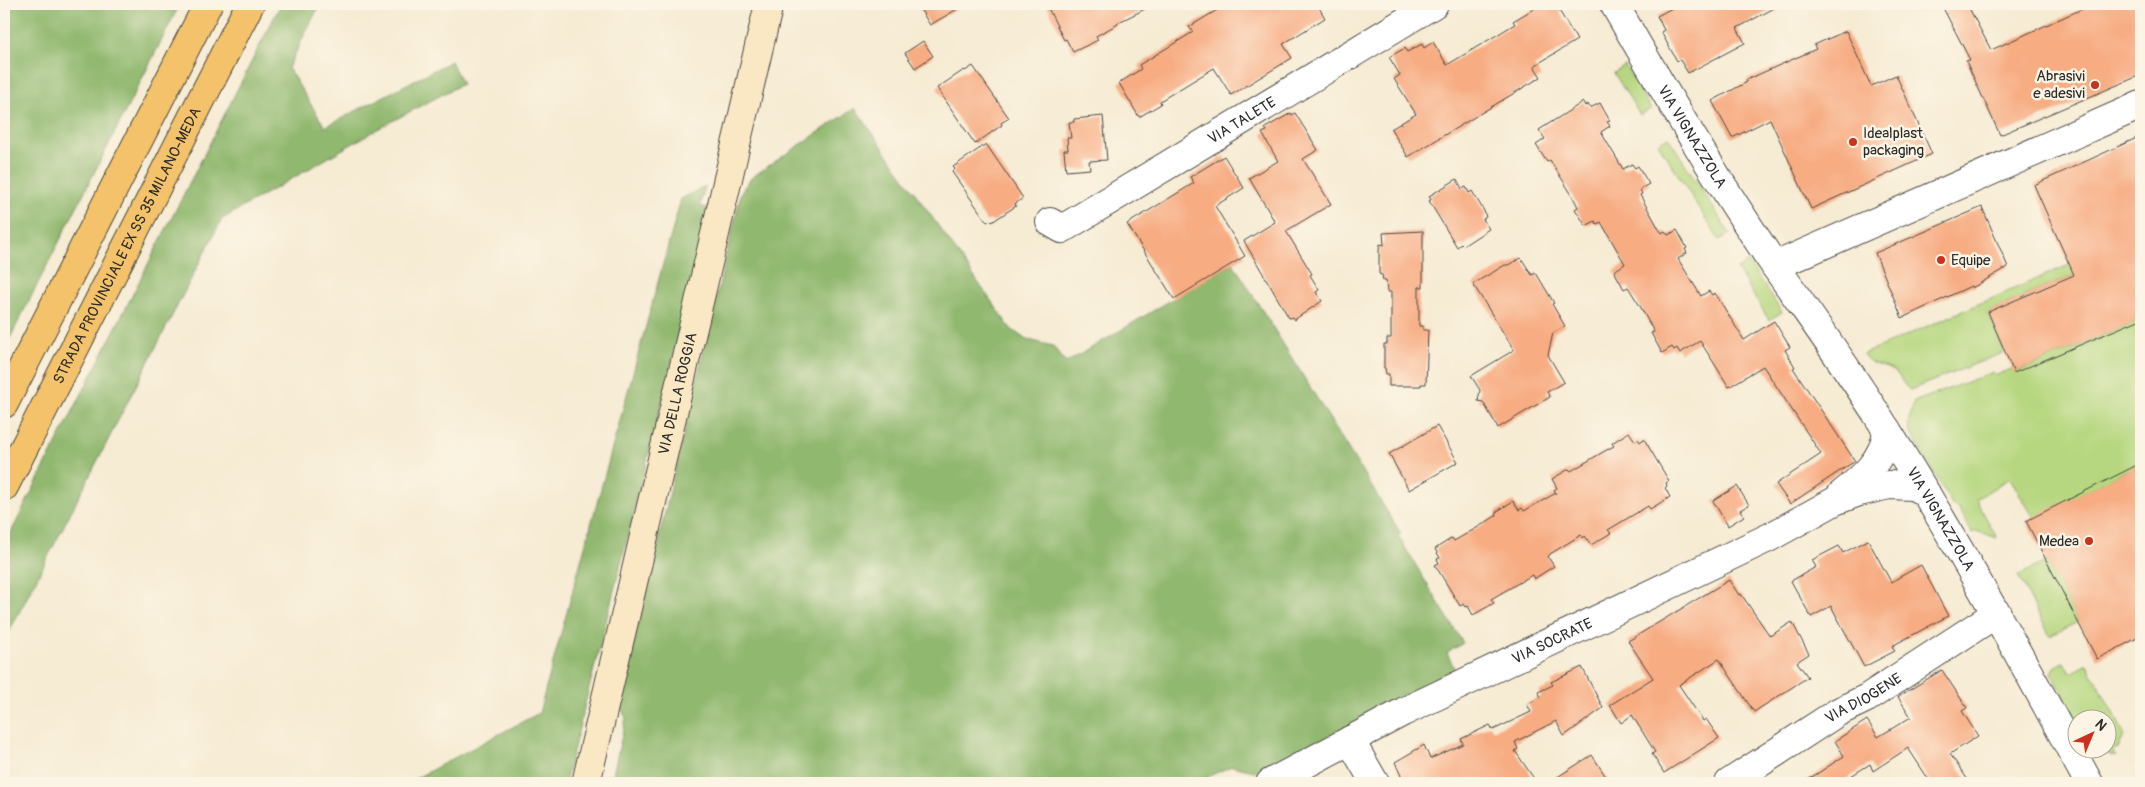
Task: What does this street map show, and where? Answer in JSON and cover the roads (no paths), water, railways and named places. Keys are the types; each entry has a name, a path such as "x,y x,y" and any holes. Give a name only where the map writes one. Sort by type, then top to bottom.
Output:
{"highway":[{"path":"4,404 208,4"},
{"name":"STRADA PROVINCIALE EX SS 35 MILANO-MEDA","path":"4,487 250,4"}],"street":[{"name":"VIA DELLA ROGGIA","path":"586,783 769,4"},
{"name":"VIA TALETE","path":"1050,222 1062,229 1434,4"},
{"name":"VIA VIGNAZZOLA","path":"1614,4 1688,129 1775,266 1887,430 1926,493 1997,613 2089,783"},
{"path":"1775,266 2141,104"},
{"name":"VIA SOCRATE","path":"1270,783 1420,704 1770,537 1834,501 1854,485 1881,454 1886,444 1887,430"},
{"name":"VIA SOCRATE","path":"1834,501 1889,485 1913,486 1926,493"},
{"name":"VIA DIOGENE","path":"1729,783 1838,712 1867,698 1997,613"},
{"path":"1350,740 1375,783"}],"place":[{"name":"Abrasivi e adesivi","path":"2095,85"},
{"name":"Idealplast packaging","path":"1853,142"},
{"name":"Equipe","path":"1941,260"},
{"name":"Medea","path":"2089,541"}]}
